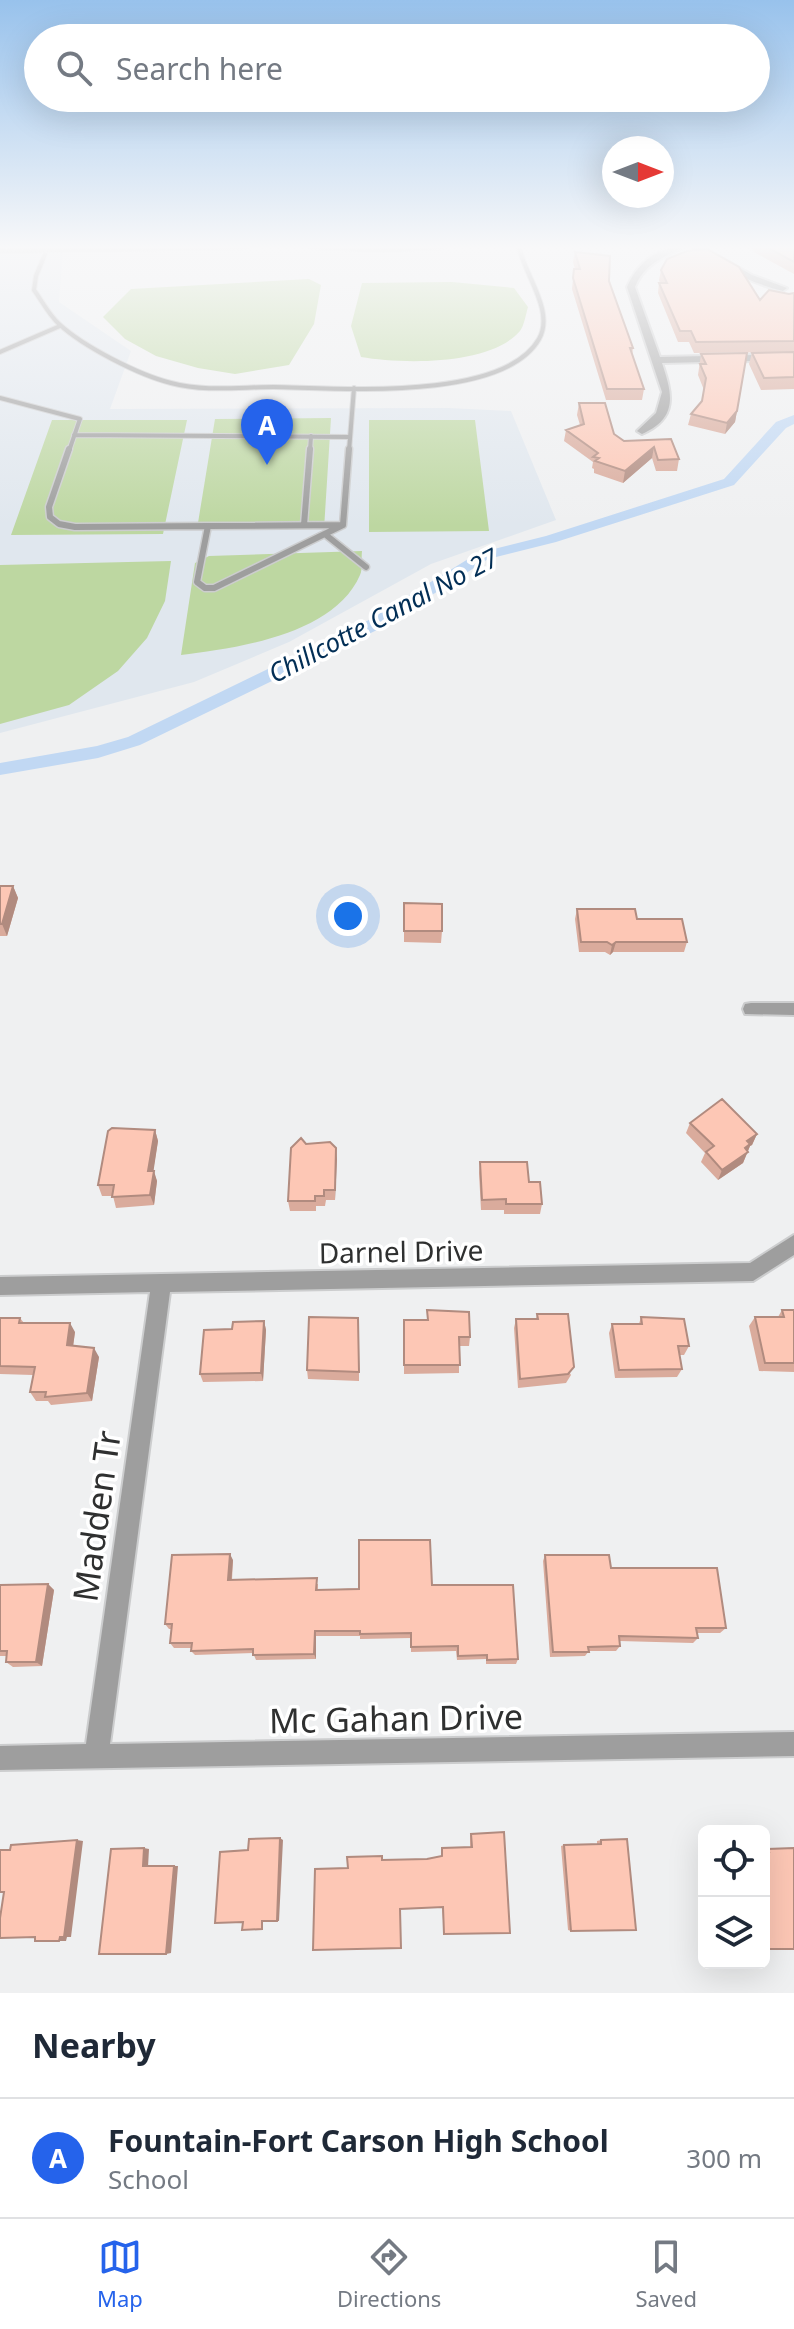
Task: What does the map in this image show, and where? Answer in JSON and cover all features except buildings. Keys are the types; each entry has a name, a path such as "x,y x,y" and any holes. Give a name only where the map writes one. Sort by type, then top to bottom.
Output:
{"street":[{"path":"642,431 655,422 666,408 667,392 650,340"},
{"path":"657,360 794,357"},
{"path":"751,1009 794,1009"},
{"name":"Darnel Drive","path":"0,1286 753,1272 794,1244"},
{"name":"Madden Tr","path":"96,1757 161,1284"},
{"name":"Mc Gahan Drive","path":"0,1758 794,1744"}],"lane":[{"path":"0,352 28,340"},
{"path":"87,340 172,384 354,388 418,387 463,381 508,365 527,353 537,340"},
{"path":"343,525 354,388"},
{"path":"0,398 32,403 58,418 80,419 49,507 50,517 59,524 75,527 343,525"},
{"path":"74,435 350,437"},
{"path":"304,525 311,436"},
{"path":"208,526 197,582 205,588 214,588 343,525"},
{"path":"326,535 366,567"}],"shaded area":[{"path":"0,340 115,340 131,351 110,409 448,408 511,411 556,520 431,564 289,642 194,682 0,733"}],"green space":[{"path":"127,340 304,340 289,365 235,374 156,356"},
{"path":"356,340 509,340 488,351 445,360 399,361 361,357"},
{"path":"331,418 324,529 197,529 215,419"},
{"path":"52,420 187,420 163,534 11,535"},
{"path":"369,420 475,420 489,531 369,532"},
{"path":"362,551 360,575 347,595 329,612 307,625 255,642 181,655 195,563 209,556"},
{"path":"171,561 165,601 147,638 118,671 69,705 0,724 0,565"}],"waterway":[{"name":"Chillcotte Canal No 27","path":"0,769 98,752 134,741 373,625 483,556 551,539 729,482 781,425 794,419"}],"place":[{"name":"Fountain-Fort Carson High School","path":"267,465"}]}
